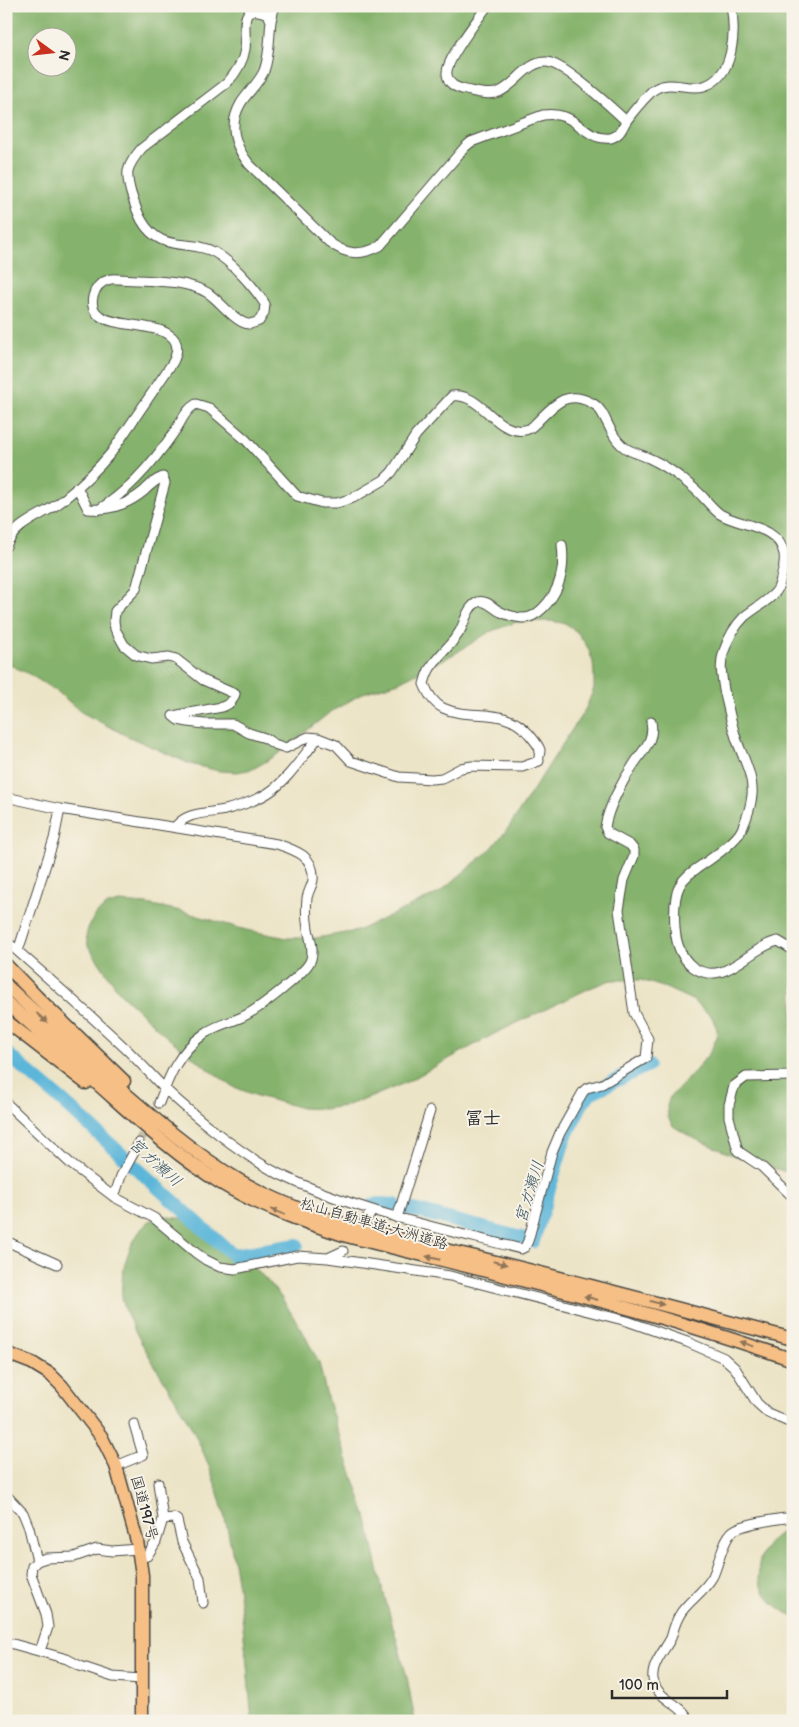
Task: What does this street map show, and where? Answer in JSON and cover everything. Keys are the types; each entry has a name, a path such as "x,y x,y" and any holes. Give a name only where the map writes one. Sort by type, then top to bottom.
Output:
{"highway":[{"path":"6,965 138,1094 226,1172"},
{"name":"松山自動車道;大洲道路","path":"6,985 161,1124 194,1151 226,1172 288,1204 350,1225 793,1339"},
{"name":"松山自動車道;大洲道路","path":"6,1002 131,1115 188,1161 261,1205 347,1236 595,1299 699,1328 793,1360"},
{"path":"6,1021 153,1137 188,1161"},
{"name":"国道197号","path":"6,1352 32,1363 50,1374 62,1386 101,1436 116,1466 139,1553 142,1575 142,1721"}],"street":[{"path":"6,546 11,535 19,527 62,502 100,466 111,453 177,354 177,346 173,338 166,332 110,322 98,315 92,304 94,292 100,283 108,279 119,279 184,284 199,288 210,295 242,322 249,324 259,321 264,314 266,304 227,261 213,252 198,246 163,240 149,232 136,209 127,178 128,169 133,158 142,148 227,83 236,74 246,47 244,22 248,6"},
{"path":"274,6 268,59 260,78 241,102 236,113 233,127 234,139 240,152 249,164 329,242 339,250 353,252 367,252 380,246 461,150 471,142 543,115 555,114 567,117 594,136 613,137 619,133 635,109 654,90 665,85 703,87 719,78 729,60 733,17 731,6"},
{"path":"487,6 447,68 447,76 451,84 458,88 484,93 499,92 534,65 547,62 561,67 626,121"},
{"path":"246,16 251,11 259,10 268,14 271,21"},
{"path":"98,510 112,502 142,474 176,430 190,407 196,404 209,408 246,440 297,496 322,503 337,503 353,498 384,480 392,472 416,435 452,396 459,395 475,402 506,427 523,431 531,429 553,406 563,399 574,397 593,403 601,410 609,430 628,449 656,462 678,476 702,495 721,514 751,524 768,533 779,543 784,551 785,562 778,590 743,618 733,631 724,652 720,668 731,720 748,769 751,786 752,796 742,830 733,841 685,878 678,886 674,899 674,915 678,946 686,961 702,972 716,974 723,972 768,943 778,941 793,950"},
{"path":"77,487 88,509 116,508 163,477 165,483 136,589 115,611 115,629 124,645 136,655 151,659 169,657 176,659 203,680 235,694 233,700 228,705 173,716 178,720 188,722 233,724 249,733 286,748 308,738 318,738 336,745 351,761 400,778 432,780 442,778 461,768 472,766 522,767 539,761 540,751 534,740 525,730 510,720 492,715 462,713 442,708 430,698 424,684 429,670 460,631 475,603 486,602 502,612 528,618 537,614 551,600 558,587 564,558 562,545"},
{"path":"6,941 83,1008 165,1088 237,1148 278,1173 326,1194 373,1211 521,1249 525,1247 552,1152 560,1133 583,1092 587,1088 602,1084 646,1058 648,1039 634,1013 618,910 624,880 634,856 634,850 630,845 608,833 605,827 606,818 625,780 648,744 653,730 651,722"},
{"path":"175,827 180,820 190,815 246,804 282,784 290,771 318,738"},
{"path":"6,797 60,809 277,844 299,852 310,862 313,882 308,893 306,909 307,927 313,948 311,960 305,970 261,1005 242,1017 220,1024 203,1034 182,1055 172,1070 160,1103"},
{"path":"18,951 54,839 60,809"},
{"path":"793,1076 746,1077 734,1086 729,1105 729,1117 738,1151 762,1167 793,1197"},
{"path":"6,1103 72,1166 114,1197 154,1218 196,1253 220,1267 235,1269 298,1256 328,1258 450,1276 636,1324 687,1342 724,1358 735,1368 757,1402 768,1414 793,1424"},
{"path":"397,1218 430,1111"},
{"path":"114,1197 121,1176 139,1143"},
{"path":"365,1220 373,1211"},
{"path":"6,1241 57,1264"},
{"path":"328,1258 343,1251"},
{"path":"116,1466 143,1455 134,1424"},
{"path":"40,1651 48,1627 46,1614 31,1574 32,1566 36,1561 46,1558 74,1557 97,1549 139,1553 147,1556 156,1542 163,1519 158,1483"},
{"path":"6,1494 23,1513 36,1561"},
{"path":"689,1721 685,1711 666,1699 656,1689 652,1678 679,1615 705,1588 733,1531 745,1526 793,1517"},
{"path":"163,1519 174,1518 177,1520 182,1542 200,1578 203,1603"},
{"path":"6,1642 40,1651 114,1677 141,1679"}],"green space":[{"path":"6,6 793,6 793,1174 737,1157 691,1137 673,1126 668,1117 667,1106 670,1097 710,1052 717,1037 717,1029 712,1017 692,1000 666,988 641,980 611,980 590,988 496,1033 407,1082 369,1098 344,1106 324,1109 302,1108 257,1096 232,1086 211,1071 168,1038 120,993 88,946 86,936 89,925 97,913 108,905 119,902 147,904 181,911 246,930 287,938 316,938 357,931 439,893 491,849 509,827 586,708 594,688 593,662 588,648 578,633 567,624 552,621 517,622 489,632 456,653 399,682 363,693 329,713 275,756 253,769 237,772 219,771 190,764 123,734 81,712 58,692 29,674 6,663"},
{"path":"160,1216 187,1219 211,1232 264,1277 281,1297 302,1330 319,1363 328,1401 367,1519 382,1587 407,1677 415,1721 252,1721 237,1579 222,1508 212,1474 184,1414 135,1331 123,1300 124,1267 131,1247 135,1238 147,1223"},
{"path":"793,1527 793,1617 778,1607 766,1595 761,1585 759,1565 767,1545 774,1537"}],"waterway":[{"name":"宮ガ瀬川","path":"6,1053 60,1099 233,1255 297,1245"},
{"name":"宮ガ瀬川","path":"406,1208 533,1241 565,1137 581,1105 590,1093 648,1065"},
{"name":"宮ガ瀬川","path":"373,1205 395,1205"},
{"path":"230,1266 233,1255"}],"tunnel":[{"path":"139,1143 159,1103"}],"district":[{"name":"冨士","path":"483,1118"}]}
